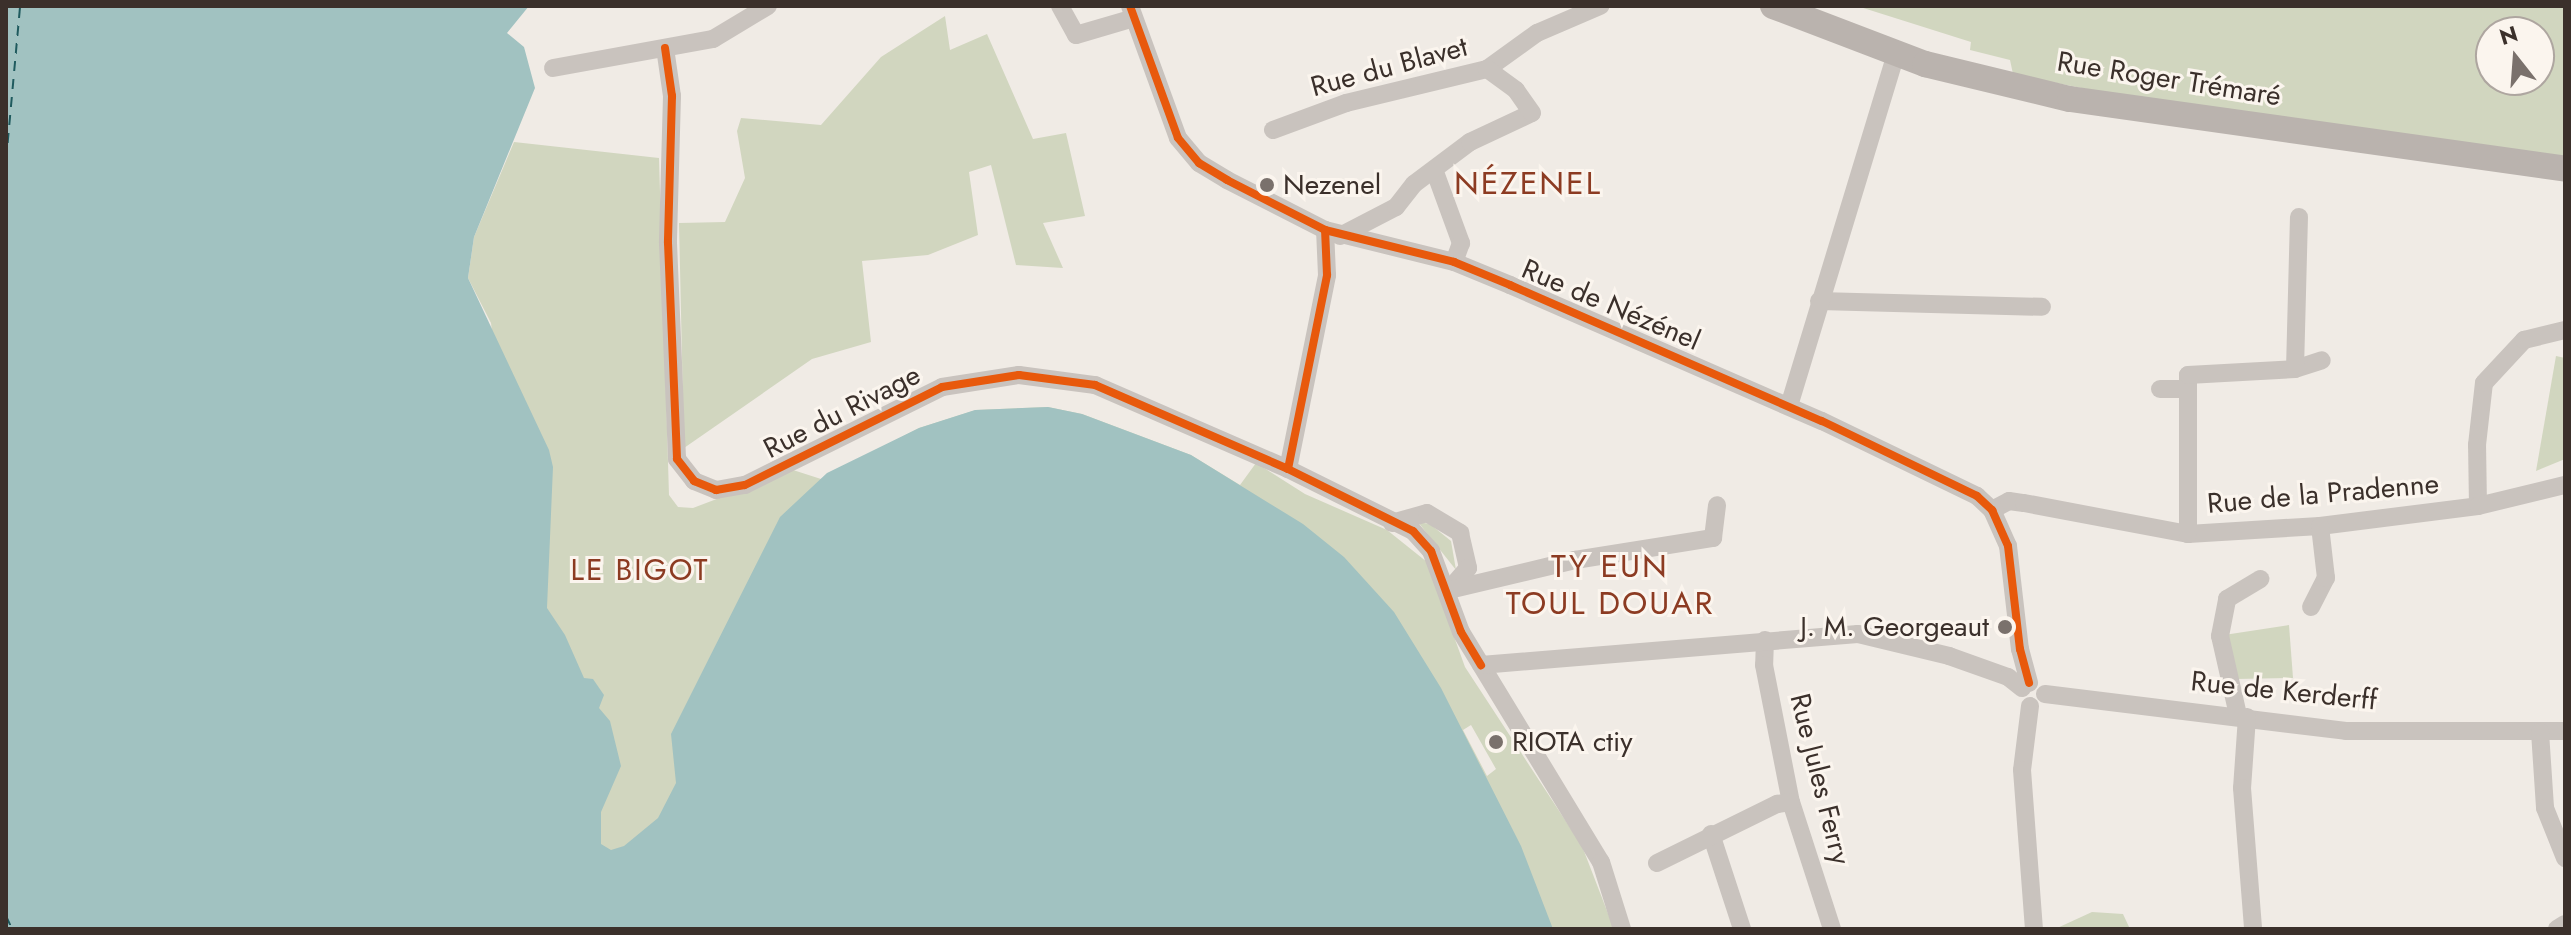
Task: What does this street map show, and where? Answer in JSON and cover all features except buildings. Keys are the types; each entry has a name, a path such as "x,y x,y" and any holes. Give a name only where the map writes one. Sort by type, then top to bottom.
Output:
{"street":[{"path":"553,68 713,39 768,6"},
{"path":"1060,6 1076,35 1132,12"},
{"name":"Rue du Blavet","path":"1273,130 1346,103 1487,69 1537,33 1600,6"},
{"name":"Rue Roger Trémaré","path":"1773,6 1896,53 2070,99 2565,169"},
{"name":"Rue de Nézénel","path":"1132,12 1178,138 1199,163 1333,233 1454,262 1789,406 1933,472 1977,496 1992,510"},
{"name":"Rue du Rivage","path":"665,48 672,96 668,243 677,459 694,481 716,490 745,485 942,387 1019,375 1095,385 1288,469 1413,531 1431,551 1449,590"},
{"path":"1789,406 1896,53"},
{"path":"1288,469 1333,233 1396,207 1414,184 1435,172 1470,142 1532,113 1516,90 1487,69"},
{"path":"1435,172 1461,243 1454,262"},
{"path":"2295,369 2299,217"},
{"path":"1819,301 2042,307"},
{"path":"2478,506 2477,445 2484,383 2524,340 2565,330"},
{"path":"2188,534 2188,375 2295,369 2322,360"},
{"path":"2160,389 2188,389"},
{"name":"Rue de la Pradenne","path":"1992,510 2009,501 2188,534 2320,526 2478,506 2565,485"},
{"path":"1449,590 1575,560 1713,538 1717,505"},
{"path":"1992,510 2008,546 2027,692 2022,770 2034,929"},
{"path":"1392,523 1427,513 1460,533 1468,568 1449,590"},
{"path":"2311,607 2326,578 2320,526"},
{"path":"2253,929 2242,788 2242,716 2220,636 2227,599 2260,579"},
{"path":"1449,590 1461,632 1601,862 1622,929"},
{"path":"1481,665 1858,634 1949,656 2008,677 2027,692"},
{"name":"Rue Jules Ferry","path":"1765,640 1764,665 1791,802 1832,929"},
{"name":"Rue de Kerderff","path":"2027,692 2040,704 2045,694 2346,731 2446,727 2565,731"},
{"path":"2540,732 2545,808 2565,858"},
{"path":"1657,863 1711,834 1791,802"},
{"path":"1711,834 1742,929"},
{"path":"2557,929 2565,924"}],"green space":[{"path":"1857,6 2565,6 2565,159 2106,93 2013,74 2010,60 1970,50 1971,42"},
{"path":"945,16 950,50 987,34 1033,139 1066,133 1085,216 1043,223 1063,268 1016,265 991,165 969,172 978,235 928,255 862,261 871,342 812,359 684,448 679,223 725,222 745,178 737,131 741,118 821,125 881,57"},
{"path":"514,142 659,158 669,495 678,507 693,508 793,470 821,479 919,428 976,410 1048,407 1082,414 1191,455 1240,485 1256,463 1305,494 1387,530 1427,562 1465,667 1582,846 1614,929 560,929 491,323 468,278 474,237","holes":["1471,725 1496,769 1487,776 1463,730"]},
{"path":"2556,356 2565,358 2565,459 2536,471"},
{"path":"1418,522 1430,524 1451,541 1456,570"},
{"path":"2289,625 2293,678 2236,679 2224,635"},
{"path":"2092,912 2123,914 2130,929 2055,929"}],"water":[{"path":"6,6 529,6 507,33 524,47 535,88 474,237 468,278 549,450 553,467 547,608 565,635 584,678 593,679 604,695 599,708 610,721 621,766 601,812 601,844 611,850 624,846 658,818 676,783 671,734 780,517 827,473 919,428 975,410 1048,407 1082,414 1191,455 1303,524 1344,557 1394,612 1441,688 1521,846 1553,929 6,929"}],"ferry route":[{"path":"6,161 20,6"},
{"path":"6,916 12,929"}],"cycle path":[{"path":"1130,6 1178,138 1199,163 1227,180 1325,230 1454,262 1510,285 1822,421 1977,496 1992,510 2008,546 2020,649 2029,683"},
{"path":"665,48 672,96 668,243 677,459 694,481 716,490 745,485 942,387 1019,375 1095,385 1288,469 1413,531 1431,551 1461,632 1481,665"},
{"path":"1288,469 1327,275 1325,230"}],"place":[{"name":"Nezenel","path":"1267,185"},
{"name":"J. M. Georgeaut","path":"2005,627"},
{"name":"RIOTA ctiy","path":"1496,742"}],"district":[{"name":"NÉZENEL","path":"1528,183"},
{"name":"LE BIGOT","path":"640,570"},
{"name":"TY EUN TOUL DOUAR","path":"1610,586"}]}
